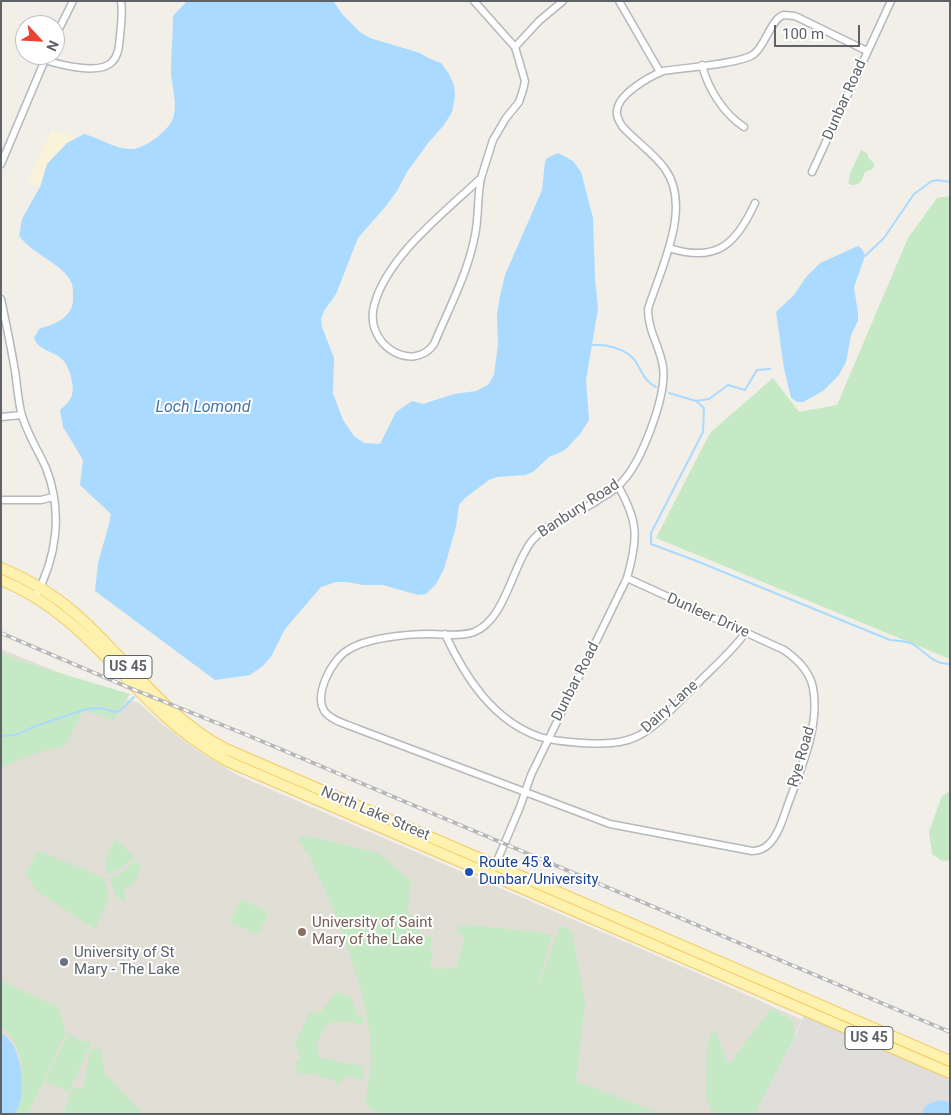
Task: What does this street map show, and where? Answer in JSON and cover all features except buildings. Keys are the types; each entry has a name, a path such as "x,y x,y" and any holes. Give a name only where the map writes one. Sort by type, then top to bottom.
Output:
{"main road":[{"name":"North Lake Street","path":"1,568 40,587 75,613 168,708 190,727 208,739 243,757 950,1061"},
{"name":"North Lake Street","path":"1,580 35,597 68,620 165,717 192,739 216,755 253,773 950,1073"}],"street":[{"path":"65,17 73,1"},
{"path":"65,65 89,68 105,67 111,64 118,52 121,1"},
{"path":"474,1 515,48 524,81 524,90 519,102 506,118 493,140 477,197 476,234 469,261 434,344 427,352 420,355 411,356 391,350 380,342 374,328 372,314 378,294 396,262 409,247 481,178"},
{"path":"515,48 539,20 564,1"},
{"path":"619,1 660,72"},
{"name":"Dunbar Road","path":"812,172 891,1"},
{"name":"Banbury Road","path":"752,851 610,824 358,730 329,716 324,710 322,704 323,688 332,668 347,650 357,645 420,634 472,632 488,623 497,610 524,552 532,541 542,531 590,506 618,486 629,473 643,446 664,382 661,358 648,320 648,309 669,248 676,221 676,201 672,180 664,168 629,135 618,119 617,111 621,100 627,93 660,72 751,56 762,46 776,20 784,15 795,16 867,51"},
{"path":"1,164 43,65"},
{"path":"702,65 715,96 729,116 744,127"},
{"path":"669,248 696,254 720,248 731,241 741,230 755,203"},
{"path":"1,299 22,415 46,470 56,519 55,537 49,566 35,597"},
{"path":"1,417 22,415"},
{"name":"Dunbar Road","path":"491,876 547,738 627,578 633,555 635,528 634,519 618,486"},
{"path":"1,500 41,500 53,497"},
{"name":"Dunleer Drive","path":"627,578 790,654"},
{"name":"Dairy Lane","path":"445,634 464,670 492,707 523,730 547,738 568,742 614,744 640,735 669,711 734,647 746,632"},
{"name":"Rye Road","path":"752,851 764,848 777,833 801,768 813,722 815,698 812,682 801,665 790,654"}],"shaded area":[{"name":"University of Saint Mary of the Lake","path":"1,649 139,703 195,749 237,775 802,1020 755,1114 1,1114"},
{"path":"809,1004 950,1064 950,1114 755,1114 795,1036"}],"green space":[{"path":"861,150 868,154 874,166 871,170 865,172 859,183 851,185 848,183 851,171"},
{"path":"950,196 950,659 656,538 710,433 773,378 799,412 837,405 908,238 937,198"},
{"path":"1,653 33,665 130,694 113,720 83,710 66,745 34,754 1,768"},
{"path":"950,791 950,860 942,861 932,854 929,832 942,796"},
{"path":"309,836 378,853 411,881 408,912 419,924 420,935 433,936 430,948 433,954 430,965 437,969 456,968 465,937 456,932 460,926 472,925 552,934 536,993 560,926 572,931 585,1003 576,1081 661,1114 380,1114 365,1105 371,1063 369,1030 361,990 338,920 310,857 299,842 299,838"},
{"path":"115,838 135,859 107,874 109,851"},
{"path":"38,850 104,878 109,898 95,929 38,892 26,874"},
{"path":"133,863 140,863 141,867 133,885 124,888 125,901 116,894 110,878 118,875"},
{"path":"241,899 268,913 258,935 230,922"},
{"path":"1,981 58,1007 66,1033 28,1114 15,1114 21,1092 22,1068 16,1045 1,1027"},
{"path":"336,992 351,997 357,1015 363,1017 363,1025 344,1021 334,1022 325,1026 316,1046 320,1059 328,1058 341,1063 364,1066 364,1078 361,1080 345,1075 345,1079 336,1085 334,1080 322,1078 315,1073 299,1075 295,1065 300,1056 295,1044 311,1010 319,1014"},
{"path":"771,1008 792,1020 795,1036 755,1114 713,1114 705,1095 707,1047 714,1028 729,1065"},
{"path":"69,1033 76,1039 91,1043 69,1092 45,1081"},
{"path":"100,1048 105,1074 143,1114 63,1114 72,1088 83,1089 90,1050"}],"sand":[{"path":"52,129 74,137 74,139 67,143 47,164 40,187 28,181"}],"water":[{"name":"Loch Lomond","path":"187,1 333,1 343,15 360,32 370,38 420,53 441,63 454,85 455,96 452,112 407,172 386,206 358,238 336,294 324,311 321,319 322,327 334,358 333,393 343,420 354,436 364,443 380,444 396,412 412,401 423,404 454,394 476,391 488,385 494,375 498,345 497,314 505,275 542,190 545,162 547,158 558,153 573,161 581,172 593,218 598,309 586,380 589,420 580,434 565,450 549,457 533,472 525,475 497,477 489,480 465,498 459,505 456,527 444,569 436,584 426,594 418,595 383,585 363,585 347,582 336,582 321,587 285,629 272,655 264,665 250,675 215,680 95,591 98,563 111,514 80,485 83,460 63,427 60,410 70,399 73,391 69,370 61,358 42,348 34,338 39,329 61,320 69,312 73,301 71,281 65,273 31,248 19,236 22,219 40,187 47,164 67,143 84,134 125,149 131,149 143,146 157,138 168,127 175,110 171,73 173,16"},
{"path":"858,246 862,249 865,256 854,287 858,321 851,335 846,362 839,375 823,391 803,402 797,402 791,398 784,368 776,312 794,295 806,277 820,263"},
{"path":"1,1033 13,1045 21,1072 21,1099 15,1114 1,1114"},
{"path":"943,1100 950,1103 950,1114 922,1114 927,1105"}],"waterway":[{"path":"865,256 884,238 914,194 932,181 950,182"},
{"path":"592,345 604,345 628,354 636,362 646,380 656,387"},
{"path":"669,393 696,401 709,399 728,385 745,390 757,370 770,369"},
{"path":"696,401 704,408 703,432 651,533 651,544 890,640 912,644 935,660 944,664 950,664"},
{"path":"1,736 15,735 86,709 101,708 115,712 121,710 134,697"}],"railway":[{"path":"1,633 950,1032"}],"place":[{"name":"Route 45 & Dunbar/University","path":"469,872"},
{"name":"University of Saint Mary of the Lake","path":"302,932"},
{"name":"University of St Mary - The Lake","path":"64,962"}]}
